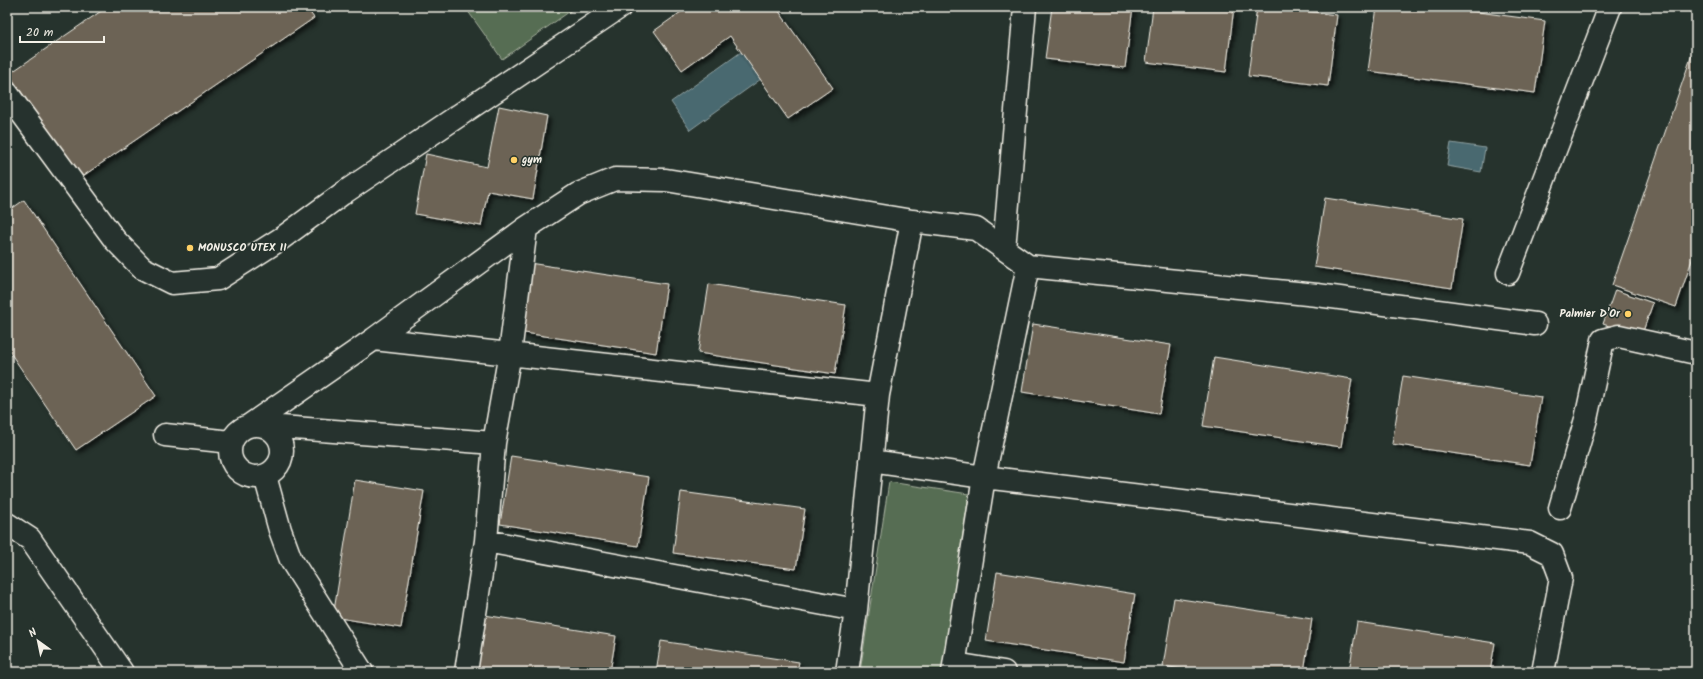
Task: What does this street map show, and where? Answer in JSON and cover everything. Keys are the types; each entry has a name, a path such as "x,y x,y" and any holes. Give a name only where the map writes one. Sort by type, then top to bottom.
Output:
{"street":[{"path":"7,93 116,240 142,268 172,283 218,279 282,238 342,194 620,7"},
{"path":"1004,249 1025,7"},
{"path":"1508,273 1610,7"},
{"path":"259,425 278,435 283,448 282,456 279,464 273,472 265,476 251,476 239,471 232,463 230,453 231,442 239,431 259,425 526,228 578,194 615,179 666,180 912,221 976,230 1028,266 1317,295 1535,324"},
{"path":"847,672 856,610 878,395 912,221"},
{"path":"466,672 486,542 494,443 510,353 526,228"},
{"path":"1004,672 954,668 984,477 1028,266"},
{"path":"1560,508 1586,419 1603,340 1619,336 1696,352"},
{"path":"374,339 878,395"},
{"path":"259,425 494,443"},
{"path":"165,435 231,442"},
{"path":"871,461 984,477 1530,543 1552,554 1561,578 1543,672"},
{"path":"265,476 280,530 291,560 362,672"},
{"path":"7,524 30,539 122,672"},
{"path":"486,542 856,610"}],"green space":[{"path":"465,7 576,7 502,59"},
{"path":"889,482 969,494 942,672 860,672"}],"water":[{"path":"741,52 761,79 690,130 671,102"},
{"path":"1451,143 1485,148 1481,172 1447,166"}],"building":[{"path":"107,7 306,7 314,18 80,178 9,74"},
{"path":"688,7 776,7 833,88 788,119 730,36 682,70 654,31"},
{"path":"1052,7 1133,7 1125,68 1045,59"},
{"path":"1153,7 1234,7 1226,72 1146,62"},
{"path":"1257,7 1271,7 1337,15 1328,86 1248,76"},
{"path":"1377,7 1441,7 1545,21 1535,93 1368,71"},
{"path":"1696,43 1696,248 1676,307 1612,285"},
{"name":"gym","path":"499,106 547,116 533,199 488,191 481,226 415,214 426,154 487,167"},
{"path":"1325,198 1463,219 1452,288 1314,267"},
{"path":"24,200 156,396 76,450 7,348 7,212"},
{"path":"529,263 667,284 656,353 518,332"},
{"path":"709,284 846,305 835,374 698,353"},
{"name":"Palmier D'Or","path":"1615,290 1653,303 1641,337 1603,324"},
{"path":"1033,324 1171,345 1159,414 1022,392"},
{"path":"1214,357 1352,379 1341,447 1203,426"},
{"path":"1403,376 1541,397 1530,465 1392,444"},
{"path":"511,456 649,477 638,546 500,524"},
{"path":"355,480 424,491 401,628 333,617"},
{"path":"681,492 805,509 796,569 673,553"},
{"path":"997,572 1135,594 1124,662 986,641"},
{"path":"1174,598 1312,619 1304,672 1200,672 1163,666"},
{"path":"478,614 616,636 610,672 469,672"},
{"path":"1357,622 1495,643 1490,672 1349,672"},
{"path":"661,641 799,662 797,672 656,672"}],"place":[{"name":"gym","path":"514,160"},
{"name":"MONUSCO UTEX II","path":"190,248"},
{"name":"Palmier D'Or","path":"1628,314"}]}
